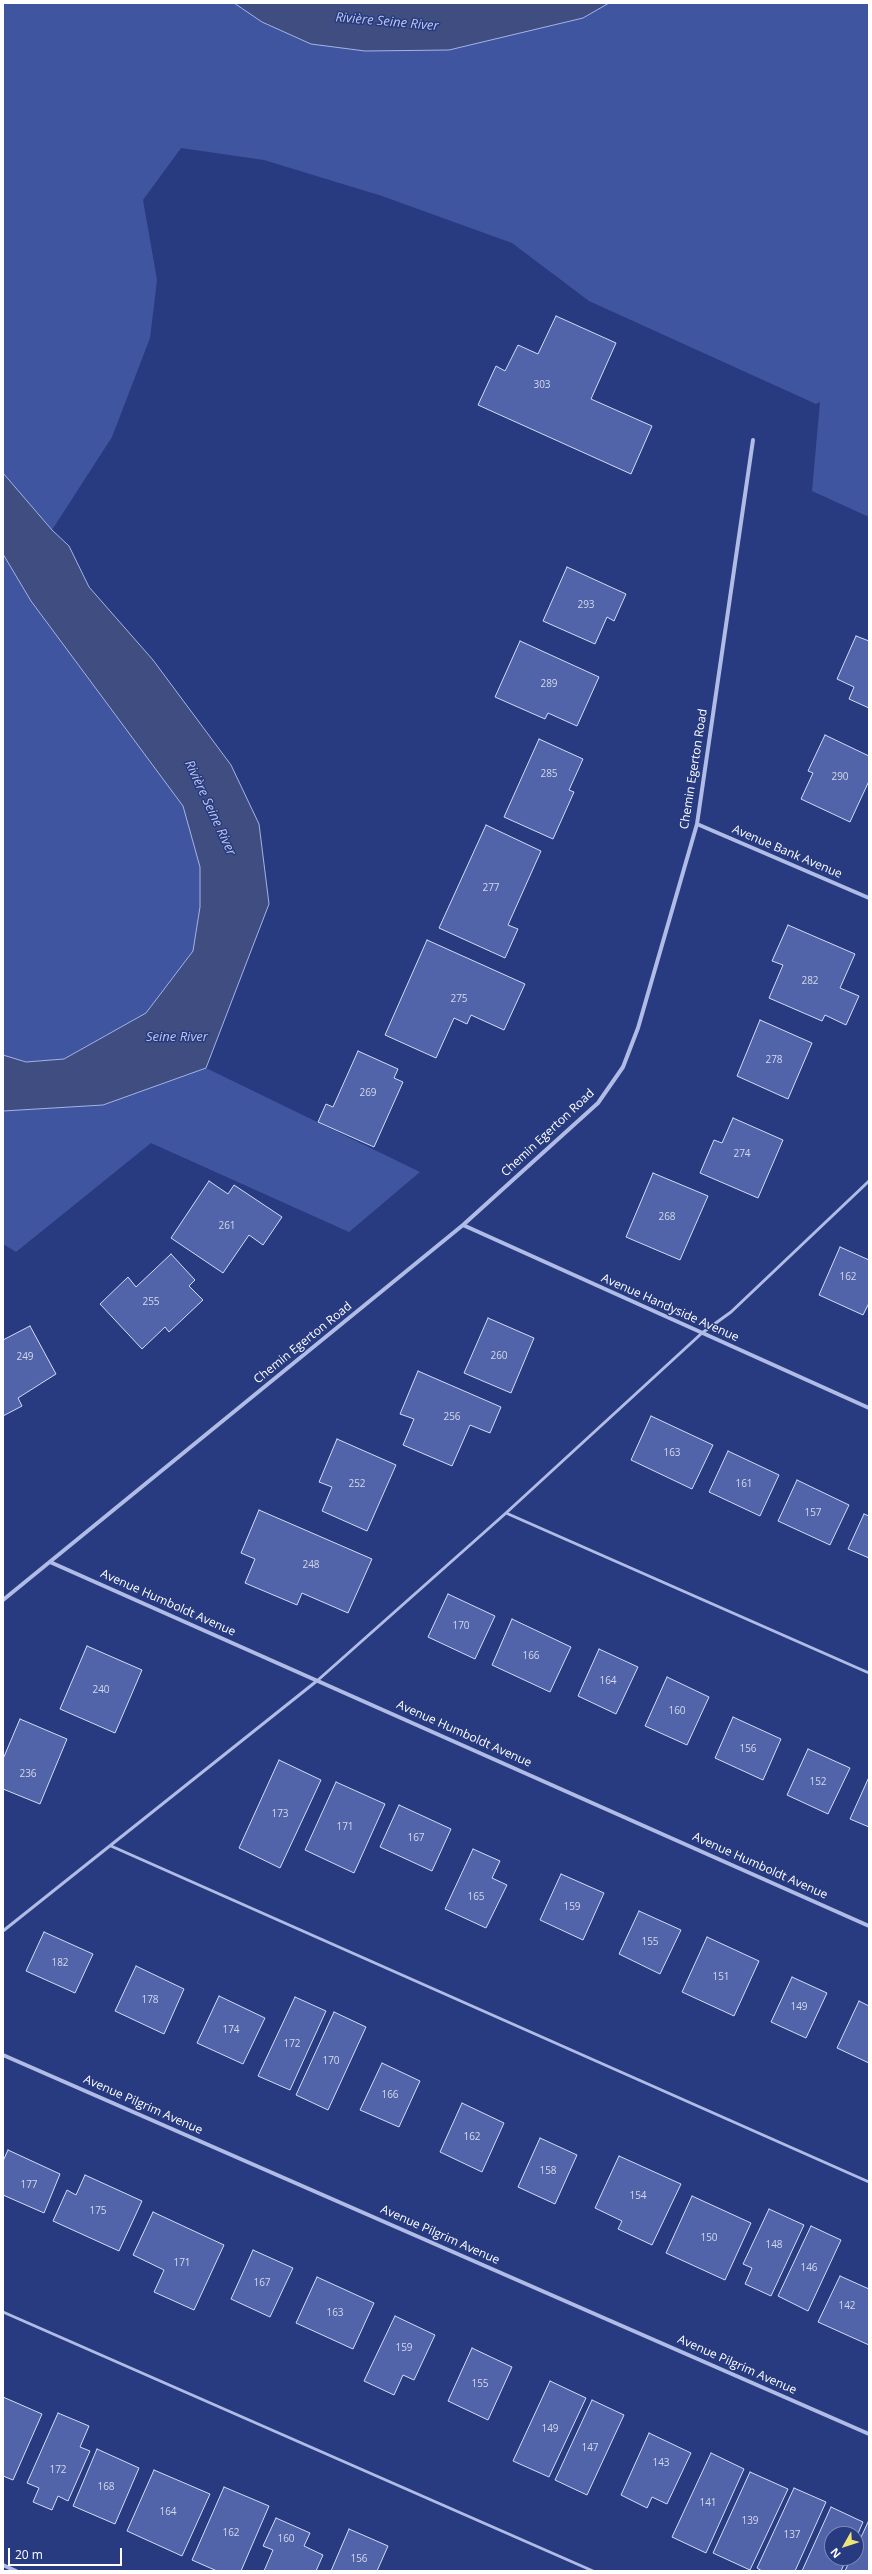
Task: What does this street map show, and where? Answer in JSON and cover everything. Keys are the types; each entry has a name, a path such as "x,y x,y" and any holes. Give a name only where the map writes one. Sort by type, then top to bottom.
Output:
{"street":[{"name":"Chemin Egerton Road","path":"3,1600 463,1225 598,1103 623,1067 638,1028 697,824 753,440"},
{"name":"Avenue Bank Avenue","path":"697,824 869,898"},
{"name":"Avenue Handyside Avenue","path":"463,1225 869,1408"},
{"name":"Avenue Humboldt Avenue","path":"50,1562 869,1926"},
{"name":"Avenue Pilgrim Avenue","path":"3,2055 869,2434"},
{"path":"3,2566 16,2571"}],"lane":[{"path":"3,1931 318,1680 506,1513 702,1333 731,1312 869,1181"},
{"path":"506,1513 869,1672"},
{"path":"111,1846 869,2182"},
{"path":"3,2312 592,2571"}],"shaded area":[{"path":"3,3 869,3 869,517 812,491 820,402 816,404 589,301 512,243 382,196 264,160 181,148 143,200 157,280 150,338 112,437 52,530 3,473"},
{"path":"3,554 31,601 183,806 200,867 200,907 193,951 146,1013 64,1059 26,1062 3,1055"},
{"path":"206,1068 420,1172 349,1232 151,1143 16,1252 3,1244 3,1111 103,1105"}],"water":[{"name":"Rivière Seine River","path":"234,3 609,3 583,18 449,50 365,51 311,44 262,22"},
{"name":"Seine River","path":"3,473 52,530 69,546 89,587 153,660 231,765 259,824 269,904 206,1068 103,1105 3,1111 3,1055 26,1062 64,1059 146,1013 193,951 200,907 200,867 183,806 31,601 3,554"}],"building":[{"path":"556,316 616,343 591,399 652,426 631,474 478,405 496,366 505,371 518,345 538,354"},
{"path":"567,567 626,594 614,621 607,617 595,644 543,621"},
{"path":"856,636 869,641 869,708 849,699 854,687 837,679"},
{"path":"520,641 599,677 577,726 548,713 545,719 495,697"},
{"path":"825,735 869,756 869,781 850,822 801,799 813,773 808,771"},
{"path":"539,739 583,759 569,790 574,792 553,839 504,817"},
{"path":"486,825 541,851 508,925 518,929 505,958 439,928"},
{"path":"788,925 855,954 840,988 859,996 846,1025 825,1015 822,1021 769,998 783,965 772,961"},
{"path":"427,940 525,984 504,1030 471,1015 467,1024 454,1018 436,1058 385,1035"},
{"path":"760,1020 812,1043 788,1099 737,1076"},
{"path":"358,1051 398,1069 394,1078 403,1082 374,1147 318,1122 326,1104 333,1107"},
{"path":"733,1118 783,1140 758,1198 700,1173 714,1140 722,1143"},
{"path":"653,1173 708,1196 680,1260 626,1237"},
{"path":"209,1181 228,1194 234,1185 282,1217 263,1245 249,1235 223,1273 171,1238"},
{"path":"840,1247 869,1260 869,1303 863,1315 819,1295"},
{"path":"171,1254 195,1280 189,1286 203,1300 169,1332 165,1327 142,1349 100,1304 128,1277 136,1287"},
{"path":"488,1318 534,1338 511,1393 464,1373"},
{"path":"30,1326 56,1374 18,1398 22,1406 3,1416 3,1340"},
{"path":"418,1371 501,1407 490,1433 470,1425 452,1466 403,1445 414,1419 400,1414"},
{"path":"651,1416 713,1445 692,1489 631,1460"},
{"path":"337,1439 396,1465 367,1531 322,1511 332,1487 319,1482"},
{"path":"728,1451 779,1475 760,1516 709,1492"},
{"path":"797,1480 849,1505 830,1545 778,1521"},
{"path":"259,1510 372,1559 348,1613 302,1593 297,1605 245,1583 255,1559 241,1553"},
{"path":"864,1514 869,1516 869,1558 848,1549"},
{"path":"448,1594 495,1616 475,1659 428,1637"},
{"path":"512,1619 571,1647 550,1692 492,1665"},
{"path":"87,1646 142,1670 115,1733 60,1709"},
{"path":"599,1649 638,1667 616,1714 578,1696"},
{"path":"667,1677 709,1697 687,1745 645,1726"},
{"path":"733,1717 781,1739 763,1780 715,1758"},
{"path":"20,1719 67,1739 40,1804 3,1789 3,1759"},
{"path":"808,1749 850,1768 828,1814 787,1795"},
{"path":"279,1760 321,1780 280,1868 239,1848"},
{"path":"869,1777 869,1827 850,1819"},
{"path":"336,1782 385,1804 354,1873 305,1850"},
{"path":"399,1805 451,1829 432,1871 380,1847"},
{"path":"473,1849 500,1861 492,1878 507,1885 486,1928 445,1909"},
{"path":"561,1874 604,1893 583,1940 540,1920"},
{"path":"639,1911 681,1930 660,1974 619,1954"},
{"path":"44,1932 93,1954 75,1993 26,1971"},
{"path":"707,1937 759,1961 734,2016 682,1992"},
{"path":"136,1966 184,1989 164,2034 115,2011"},
{"path":"792,1977 827,1993 806,2038 771,2022"},
{"path":"219,1996 265,2018 243,2064 197,2043"},
{"path":"295,1997 326,2011 290,2090 258,2076"},
{"path":"859,2001 869,2006 869,2063 837,2048"},
{"path":"334,2012 366,2027 328,2110 296,2095"},
{"path":"382,2063 420,2081 399,2127 360,2110"},
{"path":"462,2103 504,2123 482,2172 440,2152"},
{"path":"540,2138 577,2155 555,2204 518,2187"},
{"path":"8,2150 60,2174 44,2213 3,2195 3,2161"},
{"path":"619,2156 681,2184 652,2245 618,2229 622,2221 595,2208"},
{"path":"85,2175 142,2201 119,2251 53,2221 67,2190 76,2195"},
{"path":"692,2196 751,2223 725,2280 666,2253"},
{"path":"769,2209 804,2225 771,2296 745,2284 752,2268 743,2264"},
{"path":"153,2212 224,2245 194,2310 154,2292 164,2270 133,2255"},
{"path":"811,2226 841,2240 808,2311 778,2296"},
{"path":"253,2250 293,2268 270,2317 231,2299"},
{"path":"840,2276 869,2289 869,2345 818,2322"},
{"path":"317,2277 374,2303 353,2349 296,2323"},
{"path":"395,2316 435,2335 414,2380 403,2375 394,2395 364,2381"},
{"path":"472,2348 512,2367 488,2420 448,2401"},
{"path":"550,2381 586,2398 549,2477 513,2461"},
{"path":"3,2397 42,2414 13,2480 3,2476"},
{"path":"592,2400 624,2415 587,2495 555,2480"},
{"path":"58,2413 89,2426 80,2447 90,2451 68,2501 58,2496 52,2510 33,2502 39,2488 27,2483"},
{"path":"649,2433 691,2453 667,2504 652,2497 647,2508 621,2495"},
{"path":"97,2449 139,2468 115,2524 73,2506"},
{"path":"711,2453 744,2469 706,2553 672,2537"},
{"path":"154,2470 210,2494 182,2556 127,2531"},
{"path":"750,2472 788,2489 750,2570 713,2553"},
{"path":"224,2487 269,2506 241,2571 217,2571 192,2560"},
{"path":"794,2488 826,2502 795,2571 762,2571 757,2568"},
{"path":"831,2507 863,2522 861,2526 824,2526 824,2566 843,2566 841,2571 802,2571"},
{"path":"276,2518 310,2533 304,2546 323,2555 316,2571 264,2571 273,2550 263,2546"},
{"path":"869,2520 869,2571 845,2571 847,2566 864,2566 864,2531"},
{"path":"349,2529 388,2546 377,2571 331,2571"}]}
